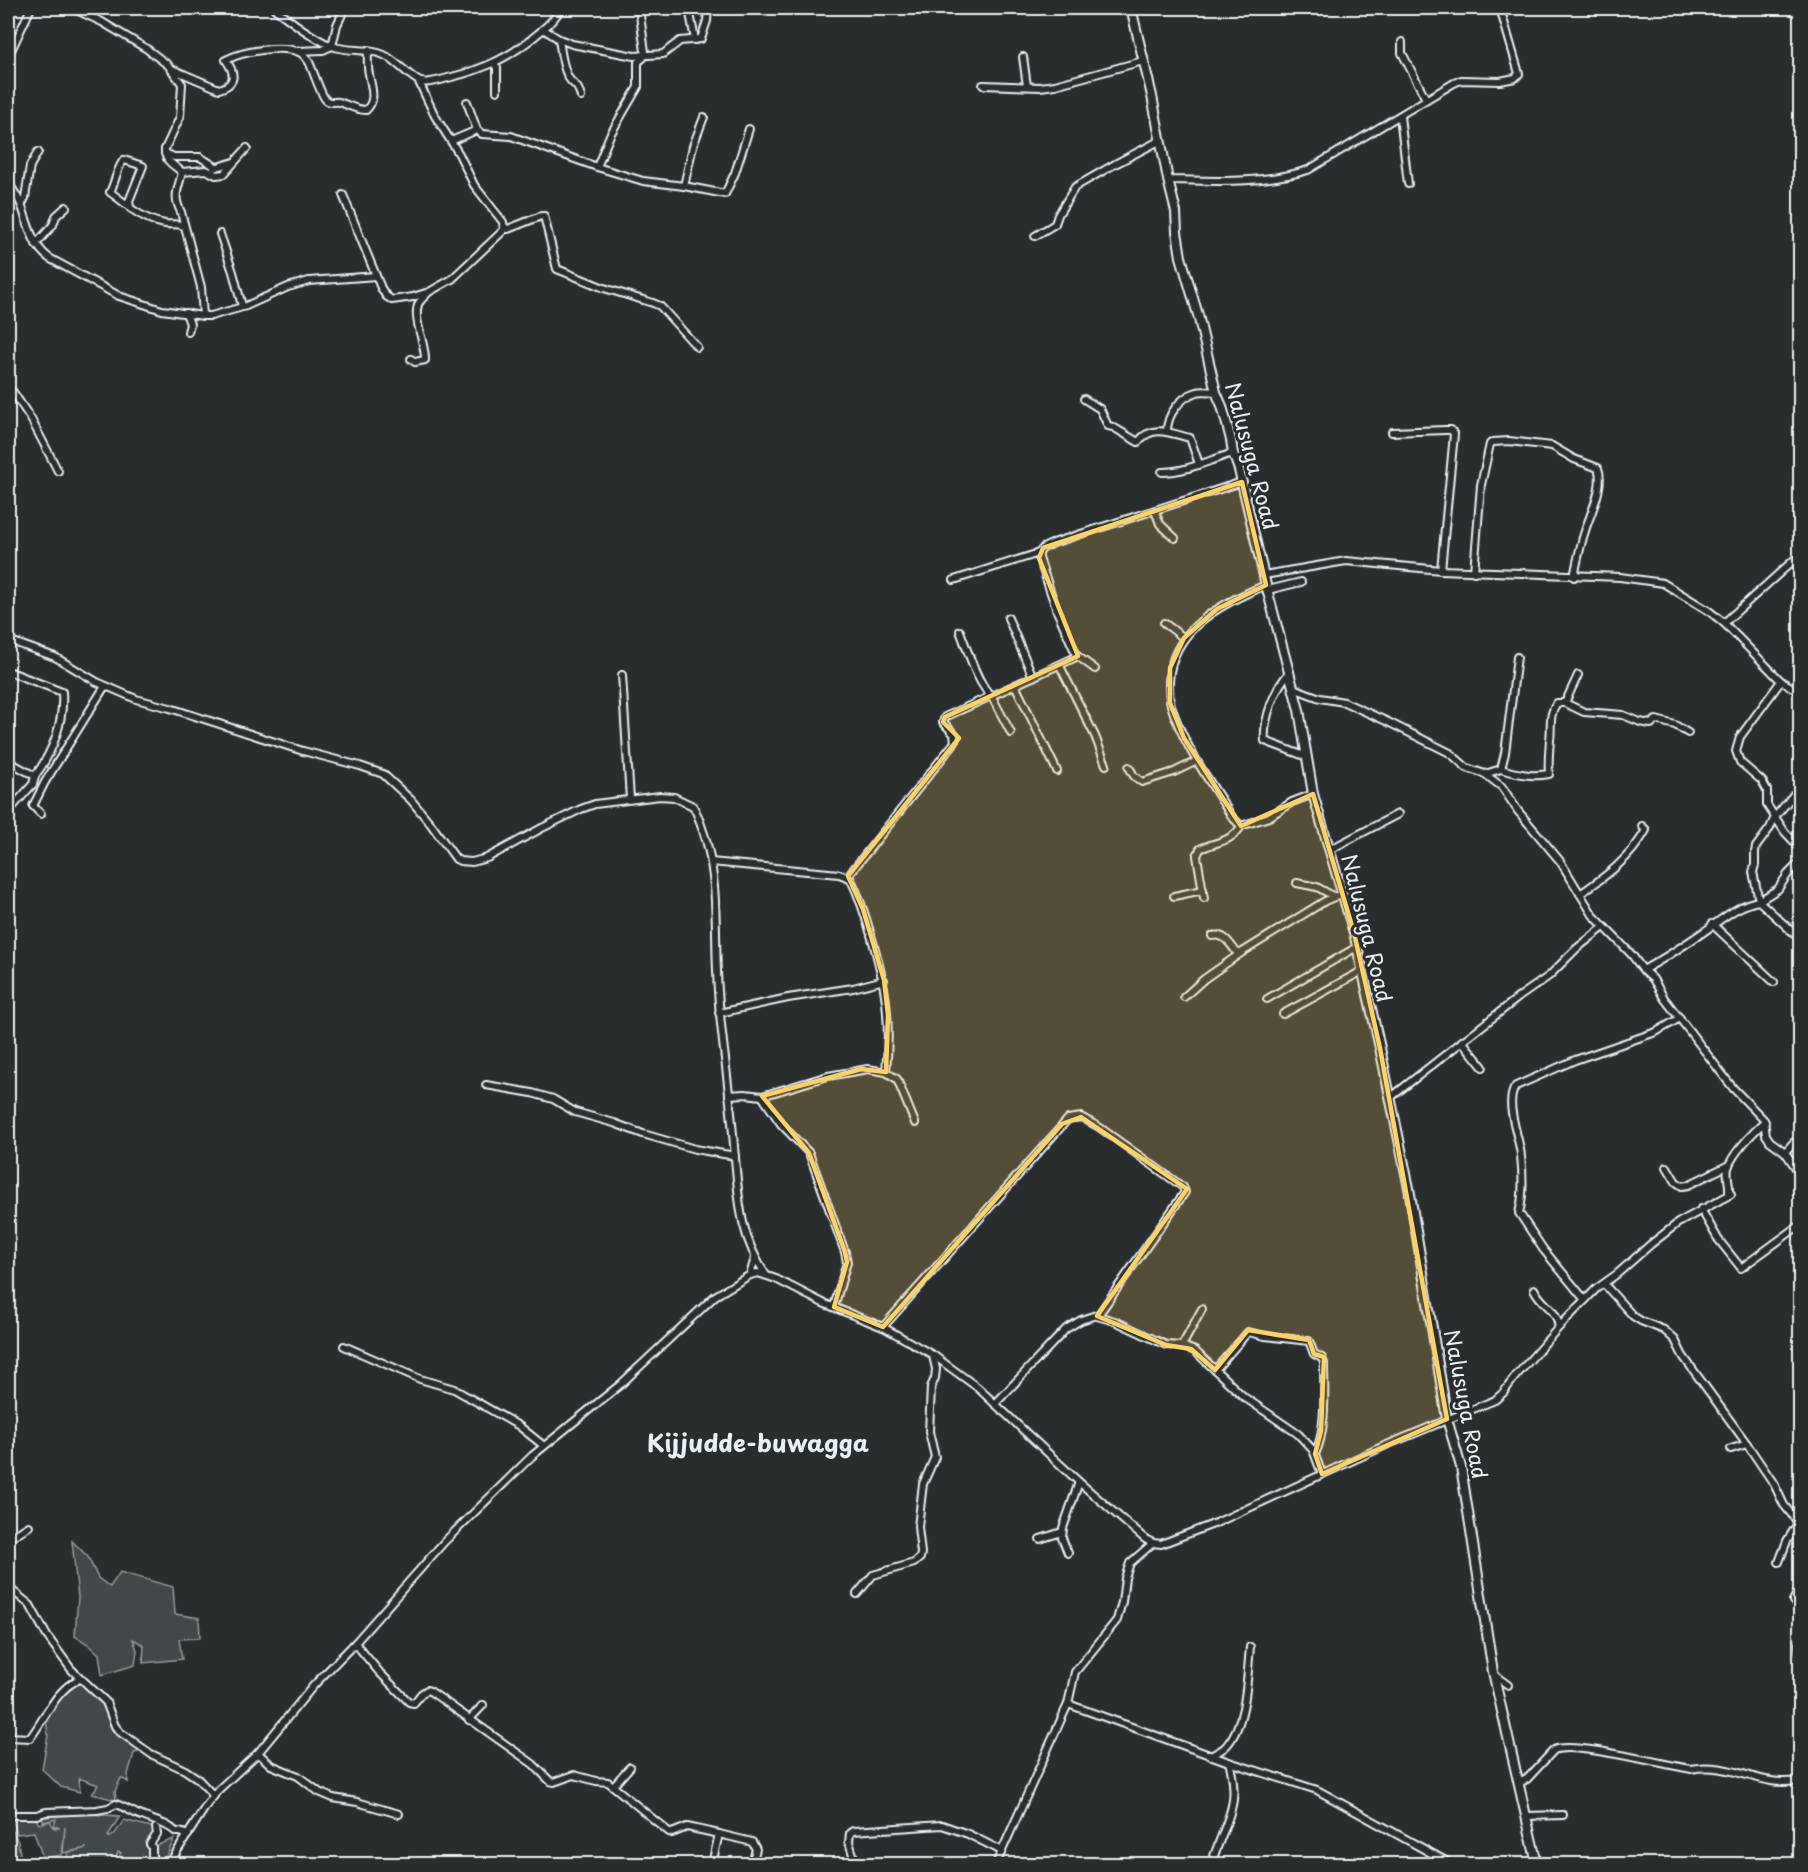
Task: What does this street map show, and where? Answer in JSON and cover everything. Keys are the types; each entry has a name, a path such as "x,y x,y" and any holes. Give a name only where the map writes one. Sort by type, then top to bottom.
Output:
{"street":[{"path":"8,57 31,8"},
{"path":"72,8 102,22 147,49 171,68 219,89 230,84 231,69 226,60 233,56 265,50 323,50 332,46"},
{"path":"274,8 298,26 332,46 368,50 384,55 397,62 419,82 435,116 474,185 504,227 501,234 452,279 429,292 392,300 386,296 376,276 343,195"},
{"path":"332,46 337,25 345,8"},
{"path":"419,82 457,76 517,52 558,14 561,8"},
{"path":"639,8 644,56"},
{"path":"689,8 695,40"},
{"path":"543,29 573,44 622,55 644,56 666,53 680,41 702,38 708,8"},
{"name":"Nalusuga Road","path":"1131,8 1176,212 1181,257 1198,315 1216,392 1231,440 1290,672 1299,710 1313,794 1329,850 1338,895 1357,947 1409,1188 1447,1419 1461,1467 1494,1675 1537,1864"},
{"path":"1168,180 1241,180 1290,176 1308,170 1461,80 1500,81 1517,76 1518,70 1500,8"},
{"path":"559,39 562,59 569,78 578,86 581,97"},
{"path":"1402,42 1402,52 1426,99"},
{"path":"298,51 307,60 316,76 324,99 355,109 366,110 372,102 368,50"},
{"path":"597,167 610,135 638,87 638,62 644,56"},
{"path":"1023,57 1027,86"},
{"path":"983,85 1040,87 1069,83 1143,61"},
{"path":"494,63 497,68 497,92"},
{"path":"171,68 182,84"},
{"path":"187,75 182,84 180,117 165,149 170,164 182,172 206,170 234,162"},
{"path":"423,90 428,82"},
{"path":"468,102 477,130 482,134 511,136 643,181 725,194 749,129"},
{"path":"1400,116 1408,184"},
{"path":"684,186 693,147 704,117"},
{"path":"451,141 477,130"},
{"path":"1035,236 1055,225 1058,214 1075,187 1161,140"},
{"path":"206,170 216,175 224,174 247,148"},
{"path":"22,204 27,189 30,166 38,152"},
{"path":"165,153 174,157 200,157 216,167"},
{"path":"130,207 129,201 143,166 123,160 111,192 130,207 156,222 178,223 184,226"},
{"path":"182,172 176,190 176,203 181,212 201,287 203,315"},
{"path":"8,182 22,204 40,251 119,296 162,309 203,315 221,313 309,281 376,276"},
{"path":"36,244 66,207"},
{"path":"504,227 508,229 544,216 557,269 604,288 660,306 697,347"},
{"path":"219,234 242,306"},
{"path":"411,359 415,362 425,360 417,314 418,304 429,292"},
{"path":"186,313 190,324 188,332"},
{"path":"8,391 13,392 31,419 58,471"},
{"path":"1167,431 1167,421 1178,406 1197,392 1216,392"},
{"path":"1084,399 1100,409 1108,426 1138,442 1153,432 1167,431 1190,438 1199,464"},
{"path":"1392,432 1451,430 1454,434 1441,570"},
{"path":"1474,572 1481,484 1490,444 1509,441 1552,446 1574,459 1598,468 1600,474 1598,492 1585,531 1574,577"},
{"path":"1162,472 1172,472 1233,453"},
{"path":"954,580 1039,553 1043,548 1056,542 1242,482"},
{"path":"1155,511 1160,524 1175,538"},
{"path":"1039,553 1057,611 1075,648 1076,656 1095,669"},
{"path":"1724,623 1797,561 1800,555"},
{"path":"1264,575 1346,561 1474,572 1620,577 1663,583 1709,611 1724,623 1781,681 1800,692"},
{"path":"1240,826 1232,817 1184,738 1170,703 1170,668 1174,655 1184,638 1217,609 1241,595 1267,587 1301,582"},
{"path":"1008,618 1033,677"},
{"path":"1164,622 1184,638"},
{"path":"960,631 981,682 986,692 991,695 1011,733"},
{"path":"8,640 55,657 105,686 136,699 382,774 411,800 456,859 460,861 472,862 487,858 595,804 660,796 674,797 693,806 701,824 711,862 716,901 719,1013 740,1210 745,1233 755,1258 766,1275"},
{"path":"848,876 955,742 954,734 945,725 943,719 1076,656"},
{"path":"1501,769 1517,657"},
{"path":"1059,666 1095,736 1106,765"},
{"path":"8,671 62,692 63,707 55,742 43,765 35,776 33,784 8,812"},
{"path":"1290,672 1284,678 1266,717 1265,741 1307,757"},
{"path":"622,675 630,799"},
{"path":"1565,703 1578,675"},
{"path":"1781,681 1740,737 1736,751 1740,762 1762,781 1767,790 1767,805 1785,832 1800,848"},
{"path":"1016,685 1057,771"},
{"path":"41,814 33,806 41,790 105,686"},
{"path":"1293,688 1320,698 1344,702 1375,716 1450,753 1467,768 1485,774 1503,788 1518,811 1560,861 1593,915 1653,979 1660,993 1733,1088 1765,1122 1766,1135 1770,1142 1785,1152 1800,1173"},
{"path":"1485,774 1501,769 1521,775 1549,774 1551,714 1557,703 1565,703 1584,712 1623,715 1640,722 1652,724 1656,720 1688,733"},
{"path":"8,760 35,776"},
{"path":"1129,767 1137,780 1142,782 1174,772 1197,761"},
{"path":"1800,787 1775,817 1756,847 1753,872 1759,901 1800,939"},
{"path":"1203,898 1197,856 1200,849 1224,841 1237,833 1240,826 1269,817 1292,802 1313,794"},
{"path":"1329,850 1398,814"},
{"path":"1580,894 1617,868 1630,855 1646,830 1642,826"},
{"path":"711,862 848,876 863,909 884,980 889,1023 886,1072"},
{"path":"1643,970 1712,924 1778,889 1800,862"},
{"path":"1297,883 1338,895"},
{"path":"1174,896 1203,890"},
{"path":"1184,997 1241,953 1338,895"},
{"path":"1712,924 1774,982"},
{"path":"1390,1098 1549,976 1604,927"},
{"path":"1212,936 1218,934 1224,937 1237,953 1241,953"},
{"path":"1267,999 1357,947"},
{"path":"1283,1014 1362,971"},
{"path":"719,1013 884,980"},
{"path":"1585,1300 1543,1249 1519,1213 1522,1203 1521,1153 1512,1111 1512,1091 1516,1086 1575,1060 1656,1032 1680,1018"},
{"path":"1462,1041 1482,1067"},
{"path":"729,1095 762,1096 804,1082 861,1069 886,1072 897,1079 900,1084 915,1123"},
{"path":"486,1085 532,1093 553,1099 575,1112 643,1134 695,1149 735,1156"},
{"path":"762,1096 781,1124 809,1154 845,1252 848,1262 834,1307"},
{"path":"883,1327 1062,1124 1075,1117 1081,1117 1099,1127 1185,1190 1097,1316"},
{"path":"169,1864 214,1796 258,1753 314,1685 355,1644 444,1542 520,1466 643,1365 715,1296 750,1275 766,1275 883,1327 933,1355 970,1382 1079,1482 1146,1539 1153,1543 1167,1542 1499,1397 1585,1300 1662,1235 1701,1209 1731,1194 1727,1182 1729,1166 1749,1136 1765,1122"},
{"path":"1785,1152 1794,1142 1800,1145"},
{"path":"1667,1167 1676,1182 1682,1186 1729,1166"},
{"path":"1701,1209 1718,1239 1741,1268 1800,1225"},
{"path":"750,1275 755,1258"},
{"path":"1604,1284 1633,1316 1664,1330 1675,1340 1683,1356 1714,1396 1774,1484 1784,1505 1800,1523 1787,1542 1779,1562"},
{"path":"1534,1289 1540,1299 1554,1311 1559,1327"},
{"path":"1182,1346 1202,1309"},
{"path":"995,1404 1066,1329 1081,1320 1097,1316 1115,1321 1166,1345 1182,1346 1195,1351 1244,1397 1298,1434 1315,1454 1317,1466 1322,1474"},
{"path":"1215,1370 1248,1332 1309,1341 1314,1354 1322,1358 1324,1363 1321,1431 1315,1454"},
{"path":"344,1346 420,1379 454,1389 519,1426 544,1446"},
{"path":"857,1594 873,1575 914,1563 920,1558 918,1527 923,1484 935,1457 929,1432 932,1387 936,1369 933,1355"},
{"path":"1731,1449 1747,1444"},
{"path":"1068,1552 1063,1542 1062,1532 1079,1482"},
{"path":"8,1539 29,1526"},
{"path":"1040,1539 1062,1532"},
{"path":"996,1864 1068,1704 1075,1672 1117,1620 1127,1569 1135,1558 1153,1543"},
{"path":"8,1587 30,1605 47,1636 64,1660 80,1679 106,1702 115,1726 120,1732 151,1754 197,1778 214,1796"},
{"path":"1800,1587 1793,1601 1800,1608"},
{"path":"1800,1642 1800,1654"},
{"path":"355,1644 380,1673 411,1703 416,1701 423,1692 430,1691 533,1764 550,1781 554,1782 574,1775 589,1780 608,1782 669,1832 687,1827 752,1842 756,1849 752,1864"},
{"path":"1211,1756 1227,1745 1239,1723 1250,1647"},
{"path":"1494,1675 1508,1685"},
{"path":"8,1737 30,1738 57,1698 68,1686 80,1679"},
{"path":"1068,1704 1211,1756 1326,1794 1451,1864"},
{"path":"470,1720 483,1705"},
{"path":"1519,1783 1527,1779 1554,1750 1559,1748 1585,1748 1691,1769 1702,1766 1716,1767 1773,1781 1800,1781"},
{"path":"258,1753 272,1765 298,1776 319,1792 333,1798 399,1814"},
{"path":"1218,1864 1214,1861 1214,1856 1235,1795 1229,1762"},
{"path":"614,1785 630,1767"},
{"path":"8,1815 97,1810 116,1804 162,1823 176,1832 188,1835"},
{"path":"1526,1816 1563,1815"},
{"path":"856,1864 848,1838 853,1831 942,1825 968,1834 1002,1851"},
{"path":"152,1864 150,1844 157,1834 156,1828"},
{"path":"712,1864 718,1834"}],"highlighted area":[{"path":"1242,482 1266,585 1217,609 1184,638 1170,668 1170,703 1184,738 1241,826 1313,794 1354,933 1380,1048 1447,1419 1322,1474 1315,1454 1321,1431 1324,1357 1314,1354 1309,1340 1248,1330 1215,1370 1191,1349 1166,1345 1097,1316 1187,1189 1081,1117 1062,1124 883,1327 834,1307 847,1262 845,1252 809,1153 762,1096 861,1069 886,1072 888,1015 884,980 863,909 848,876 959,738 943,722 945,717 1078,656 1039,558 1043,548"}],"shaded area":[{"path":"72,1541 88,1557 98,1578 110,1587 120,1572 173,1587 175,1614 199,1618 200,1638 179,1639 182,1659 143,1663 144,1645 133,1639 137,1650 135,1665 102,1675 99,1654 75,1636 78,1597"},
{"path":"78,1682 90,1689 100,1700 114,1733 143,1751 134,1753 128,1782 121,1778 115,1791 116,1800 92,1794 98,1785 79,1778 80,1792 61,1787 42,1769 48,1735 46,1718 60,1698"},
{"path":"86,1814 120,1816 109,1837 114,1835 124,1820 155,1828 148,1843 148,1864 115,1864 121,1853 118,1852 114,1864 70,1864 67,1853 87,1848 63,1853 65,1827 62,1855 43,1858 34,1832 17,1834 13,1819 35,1818 39,1824 50,1821 54,1828 60,1828 54,1826 56,1819 43,1822 43,1817"},
{"path":"8,1821 18,1842 20,1854 9,1864 8,1864"},
{"path":"174,1839 163,1864 154,1864 152,1847"}],"district":[{"name":"Kijjudde-buwagga","path":"758,1442"}]}
